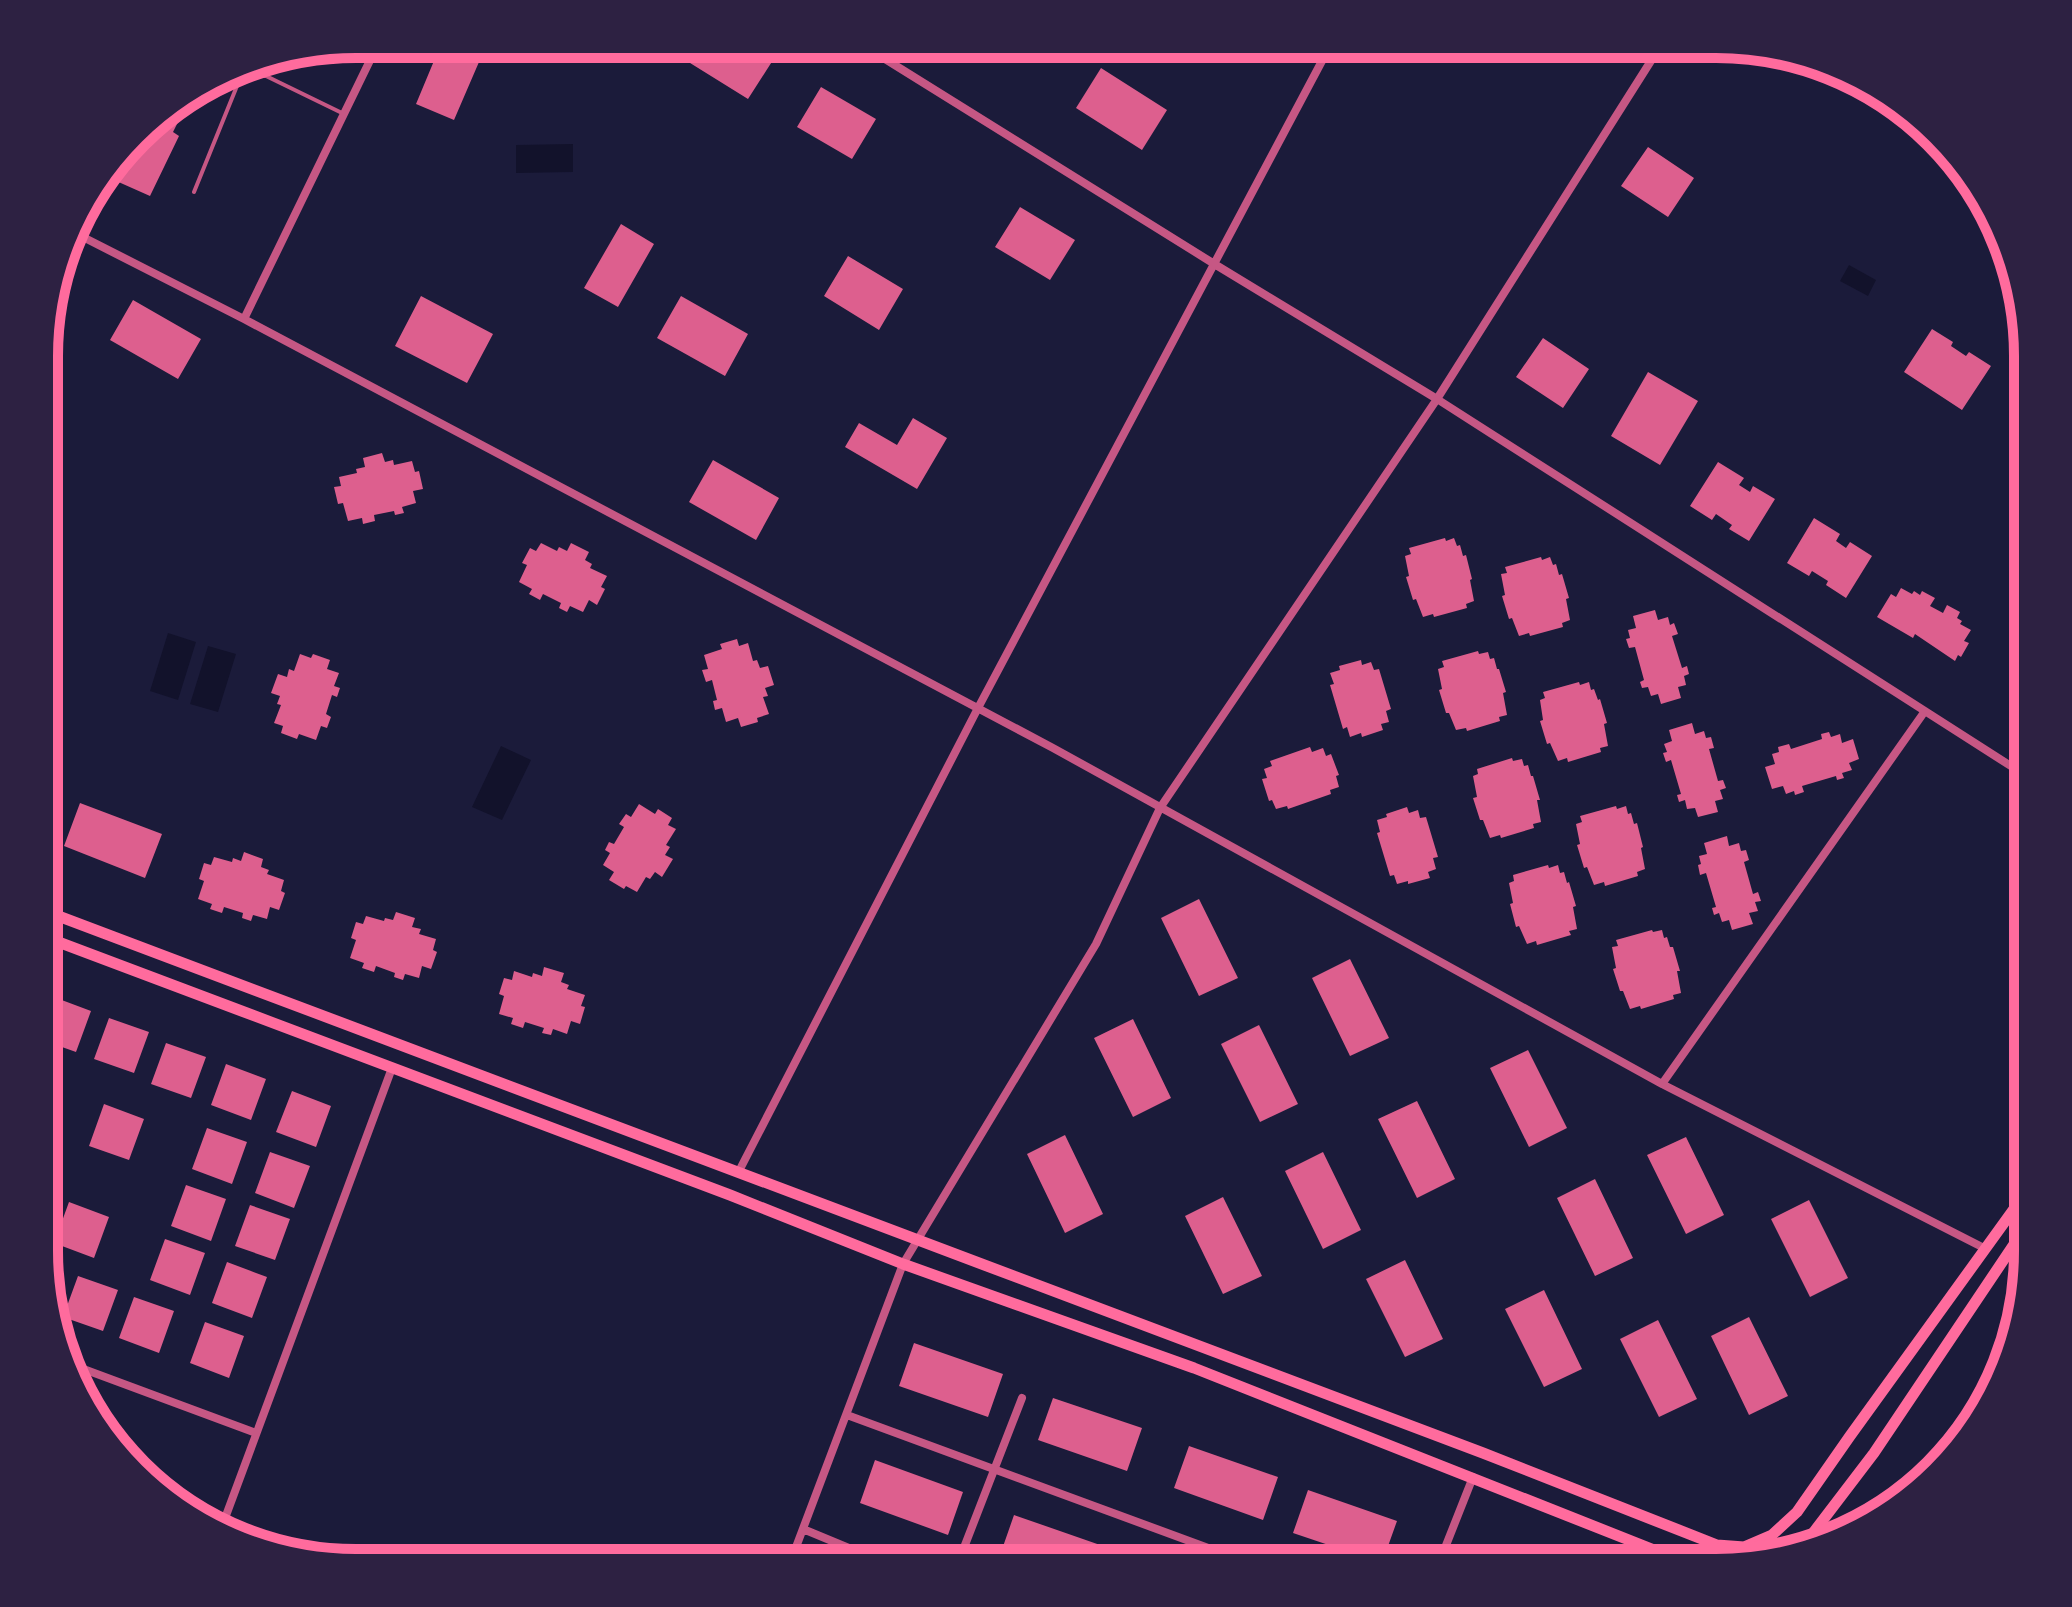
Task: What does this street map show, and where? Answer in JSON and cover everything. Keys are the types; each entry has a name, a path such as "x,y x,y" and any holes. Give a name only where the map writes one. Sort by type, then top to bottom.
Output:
{"main road":[{"path":"58,916 917,1238 1717,1545 1744,1547 1772,1535 1797,1512 2014,1209"},
{"path":"58,942 717,1190 903,1264 1194,1368 1652,1549"},
{"path":"1813,1532 1874,1453 2014,1244"}],"street":[{"path":"244,319 371,58"},
{"path":"883,58 1437,399 2014,768"},
{"path":"738,1173 978,708 1324,58"},
{"path":"795,1549 903,1264 1096,944 1160,808 1437,399 1653,58"},
{"path":"83,237 244,319 978,708 1662,1084 1986,1249"},
{"path":"1662,1084 1925,711"},
{"path":"225,1518 392,1068"},
{"path":"83,1369 256,1433"},
{"path":"964,1549 1022,1398"},
{"path":"847,1415 1211,1549"},
{"path":"1445,1549 1473,1477"},
{"path":"803,1529 851,1549"}],"lane":[{"path":"255,76 266,76 344,114"},
{"path":"194,192 238,83"}],"shaded area":[{"path":"573,144 573,172 516,173 516,145"},
{"path":"1849,265 1876,280 1868,296 1840,281"},
{"path":"168,633 196,642 178,700 150,691"},
{"path":"208,646 236,654 218,712 190,704"},
{"path":"501,746 531,760 502,820 472,807"}],"building":[{"path":"435,58 481,58 454,120 416,104"},
{"path":"682,58 770,58 773,60 748,99"},
{"path":"1101,68 1167,110 1142,150 1076,108"},
{"path":"821,87 876,119 852,159 797,127"},
{"path":"181,115 173,132 179,136 150,196 116,181 145,145"},
{"path":"1648,147 1694,178 1668,217 1621,186"},
{"path":"1020,207 1075,240 1050,280 995,247"},
{"path":"621,224 654,244 618,307 584,288"},
{"path":"848,256 903,289 879,330 824,296"},
{"path":"421,296 493,334 467,383 395,346"},
{"path":"681,296 748,334 725,376 657,338"},
{"path":"133,300 201,339 178,379 110,340"},
{"path":"1932,329 1953,342 1951,346 1966,356 1969,352 1991,366 1962,410 1904,372"},
{"path":"1543,338 1589,369 1563,408 1516,377"},
{"path":"1648,372 1698,401 1660,465 1611,436"},
{"path":"913,418 947,438 917,489 845,447 859,423 897,445"},
{"path":"382,453 385,462 393,460 394,465 412,461 415,472 419,471 423,489 413,491 416,503 402,507 404,513 395,515 394,511 374,515 375,521 363,524 362,518 348,521 343,503 338,504 334,487 341,486 339,477 357,473 356,469 365,467 363,458"},
{"path":"713,460 779,498 756,540 689,502"},
{"path":"1718,462 1744,478 1739,485 1750,492 1753,486 1775,499 1749,541 1729,529 1732,525 1716,514 1712,520 1690,506"},
{"path":"1814,518 1840,534 1836,541 1846,548 1850,542 1872,556 1846,598 1812,571 1809,576 1787,563"},
{"path":"1445,538 1446,541 1454,538 1463,556 1466,555 1474,601 1466,604 1467,608 1423,617 1416,599 1413,600 1406,577 1409,576 1405,556 1411,554 1409,548"},
{"path":"541,543 557,551 559,547 567,551 571,543 589,552 585,560 592,564 590,568 607,576 597,605 589,600 583,612 570,606 567,612 559,608 561,603 543,594 540,600 529,594 532,589 519,582 527,565 522,563 530,548 536,551"},
{"path":"1541,557 1542,560 1550,557 1559,575 1562,574 1569,598 1566,599 1570,620 1562,623 1563,627 1519,636 1512,618 1509,619 1502,596 1505,595 1501,574 1507,573 1505,567"},
{"path":"1901,588 1912,594 1914,591 1920,595 1922,591 1935,598 1930,606 1943,613 1947,605 1960,612 1957,618 1962,621 1960,624 1971,630 1964,641 1969,643 1961,657 1958,655 1955,661 1915,634 1913,638 1877,617 1891,594 1896,597"},
{"path":"1655,610 1658,620 1668,617 1670,625 1674,623 1678,634 1672,636 1682,668 1687,666 1689,674 1684,676 1686,685 1678,687 1681,698 1661,704 1658,694 1651,696 1648,687 1642,688 1640,682 1644,680 1635,647 1629,648 1626,639 1630,638 1628,630 1636,628 1633,616"},
{"path":"737,639 739,646 748,643 753,661 757,660 760,668 768,666 774,685 765,688 768,696 763,697 769,714 757,718 758,722 741,727 738,718 726,722 722,708 715,710 713,701 717,700 712,680 706,682 702,670 708,669 704,655 722,649 720,644"},
{"path":"1478,651 1479,654 1488,652 1499,669 1506,692 1503,693 1507,715 1499,717 1500,721 1467,731 1466,728 1456,730 1449,713 1446,713 1439,690 1442,689 1438,669 1444,667 1442,661"},
{"path":"300,654 311,658 313,654 330,660 327,669 339,673 334,686 340,688 337,697 332,695 326,714 331,717 327,728 321,726 316,740 299,734 297,739 281,733 283,726 274,723 281,705 277,704 280,696 271,693 278,674 287,677 289,669 294,671"},
{"path":"1361,660 1362,665 1371,662 1374,670 1379,669 1391,709 1386,711 1389,722 1381,724 1383,730 1362,737 1361,733 1350,737 1347,727 1343,729 1330,685 1334,684 1330,673 1340,670 1339,666"},
{"path":"1579,682 1580,685 1589,682 1591,690 1594,689 1600,699 1607,723 1604,724 1608,746 1600,748 1601,752 1568,762 1567,758 1558,761 1550,743 1547,744 1540,721 1543,720 1540,700 1545,698 1543,692"},
{"path":"1692,723 1695,734 1704,731 1706,738 1711,737 1714,748 1709,749 1718,781 1723,780 1726,788 1720,790 1723,799 1715,801 1718,812 1698,817 1695,808 1687,809 1685,800 1679,802 1677,795 1681,794 1671,760 1666,762 1663,753 1667,752 1664,744 1672,741 1669,730"},
{"path":"1829,732 1831,737 1840,734 1842,743 1853,739 1859,759 1849,763 1852,770 1842,773 1844,778 1837,780 1836,776 1802,786 1804,792 1795,795 1794,791 1786,794 1783,786 1772,789 1765,767 1775,764 1772,754 1779,752 1778,747 1789,744 1791,749 1822,739 1821,734"},
{"path":"1310,747 1312,752 1323,748 1326,756 1331,754 1339,775 1336,776 1339,787 1330,790 1331,794 1288,809 1287,806 1276,809 1272,800 1269,801 1262,779 1267,778 1264,769 1272,766 1270,761"},
{"path":"1512,758 1513,761 1522,759 1533,776 1540,800 1537,800 1541,822 1533,824 1534,828 1501,838 1500,835 1490,838 1473,798 1477,797 1473,776 1478,774 1477,769"},
{"path":"80,803 162,834 145,878 64,846"},
{"path":"639,804 655,814 658,809 672,818 668,825 676,829 666,845 670,847 665,855 673,859 662,877 655,872 650,879 646,877 637,892 609,880 614,872 603,865 610,853 605,850 609,842 614,844 624,827 619,824 626,814 631,817"},
{"path":"1616,806 1617,809 1626,806 1634,824 1637,823 1645,869 1637,872 1638,876 1605,886 1604,882 1594,885 1587,867 1584,868 1577,845 1580,844 1576,824 1582,822 1580,816"},
{"path":"1407,807 1409,813 1418,810 1420,818 1426,817 1438,857 1433,858 1436,869 1428,872 1430,878 1397,884 1394,875 1390,876 1377,833 1380,832 1377,820"},
{"path":"1727,836 1729,846 1739,843 1741,851 1746,850 1749,860 1744,862 1753,894 1758,892 1761,901 1755,902 1758,911 1749,913 1753,924 1732,930 1729,920 1722,922 1719,913 1714,915 1712,908 1716,907 1706,873 1700,875 1698,865 1701,864 1699,856 1707,854 1704,843"},
{"path":"244,852 263,859 261,867 269,870 267,874 284,880 281,891 285,893 279,910 270,907 267,919 253,915 251,921 242,918 243,913 224,907 222,913 210,909 212,904 198,899 204,881 199,879 204,863 211,865 214,857 241,861"},
{"path":"1548,865 1549,868 1558,865 1560,873 1564,872 1569,882 1576,906 1573,907 1577,929 1569,931 1571,935 1537,945 1536,941 1527,944 1519,926 1516,927 1509,883 1514,881 1513,875"},
{"path":"1199,899 1238,978 1199,996 1161,918"},
{"path":"396,912 415,918 412,927 421,929 419,934 436,939 433,950 437,952 431,969 422,966 419,978 405,974 403,980 394,977 395,973 376,966 374,972 362,968 364,963 350,958 356,940 351,938 356,922 363,924 366,916 393,920"},
{"path":"1662,930 1664,938 1667,937 1670,947 1673,947 1680,971 1677,971 1681,993 1673,995 1674,999 1641,1009 1640,1006 1630,1009 1613,969 1616,968 1612,947 1618,946 1616,940"},
{"path":"1350,959 1389,1038 1350,1056 1312,978"},
{"path":"544,967 564,973 561,982 569,985 567,989 585,995 580,1024 571,1021 567,1034 553,1029 551,1035 542,1033 544,1028 525,1022 523,1028 511,1024 513,1018 499,1014 504,996 499,994 504,978 512,980 514,971 532,977 533,973 542,976"},
{"path":"58,999 91,1011 76,1052 58,1046"},
{"path":"109,1018 149,1032 134,1073 94,1059"},
{"path":"1133,1019 1171,1098 1133,1117 1094,1038"},
{"path":"1259,1025 1298,1104 1260,1122 1221,1044"},
{"path":"166,1043 206,1057 191,1098 151,1084"},
{"path":"1528,1050 1567,1128 1529,1147 1490,1068"},
{"path":"226,1064 266,1079 251,1120 211,1105"},
{"path":"292,1091 331,1106 316,1147 276,1132"},
{"path":"1417,1101 1455,1179 1417,1198 1378,1119"},
{"path":"104,1104 144,1119 129,1160 89,1146"},
{"path":"207,1128 247,1142 232,1184 192,1169"},
{"path":"1065,1135 1103,1214 1065,1233 1027,1154"},
{"path":"1686,1137 1724,1215 1686,1234 1647,1155"},
{"path":"270,1152 310,1166 294,1208 255,1193"},
{"path":"1323,1152 1361,1230 1323,1249 1285,1171"},
{"path":"1595,1179 1633,1258 1595,1276 1557,1198"},
{"path":"186,1185 226,1199 211,1241 171,1226"},
{"path":"1223,1197 1262,1276 1223,1294 1185,1216"},
{"path":"1809,1200 1848,1278 1810,1297 1771,1219"},
{"path":"69,1202 109,1217 94,1258 58,1244 58,1232"},
{"path":"250,1205 290,1219 275,1260 235,1246"},
{"path":"165,1239 205,1253 190,1295 150,1280"},
{"path":"1405,1260 1443,1339 1405,1357 1366,1279"},
{"path":"227,1262 267,1277 252,1318 212,1303"},
{"path":"78,1276 118,1290 103,1331 66,1318 65,1312"},
{"path":"1544,1290 1582,1369 1544,1387 1505,1309"},
{"path":"134,1297 174,1311 159,1353 119,1338"},
{"path":"1749,1317 1788,1396 1749,1415 1711,1336"},
{"path":"1658,1320 1697,1399 1659,1417 1620,1339"},
{"path":"205,1322 244,1336 229,1378 190,1363"},
{"path":"914,1343 1003,1374 988,1417 899,1386"},
{"path":"1053,1398 1142,1428 1127,1471 1038,1440"},
{"path":"1189,1446 1278,1477 1263,1520 1174,1488"},
{"path":"875,1460 963,1492 948,1535 860,1503"},
{"path":"1308,1490 1397,1521 1387,1549 1340,1549 1293,1533"},
{"path":"1014,1515 1103,1546 1102,1549 1002,1549"}]}
